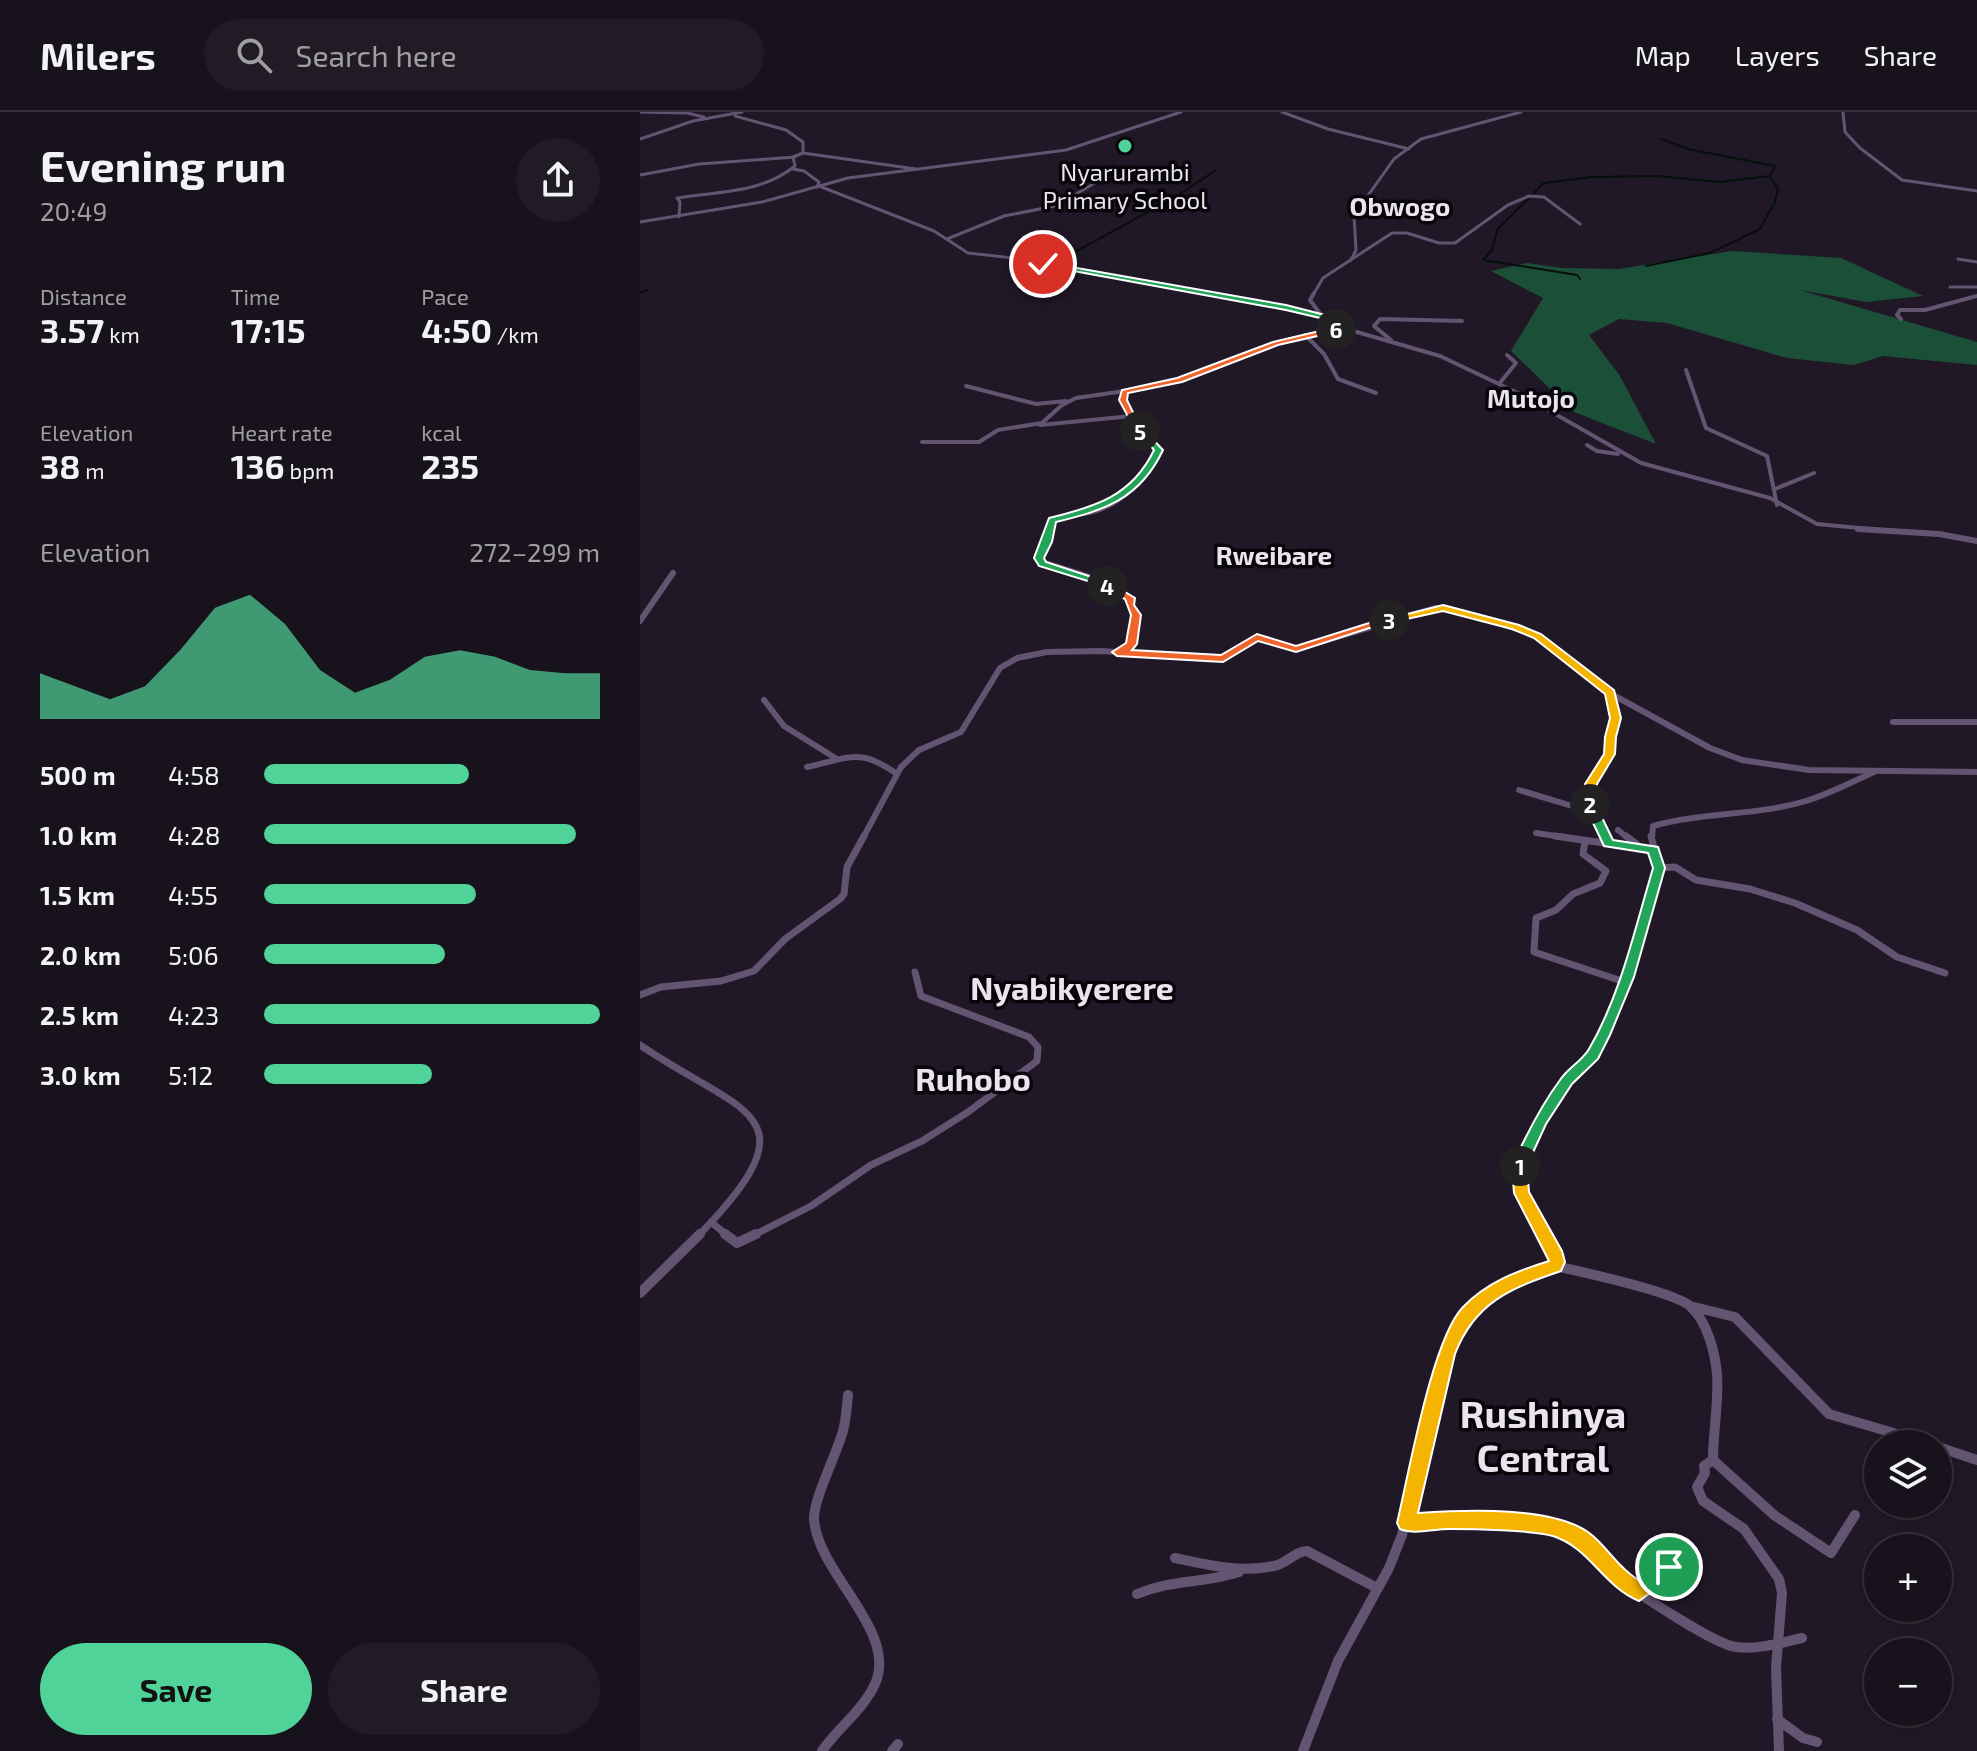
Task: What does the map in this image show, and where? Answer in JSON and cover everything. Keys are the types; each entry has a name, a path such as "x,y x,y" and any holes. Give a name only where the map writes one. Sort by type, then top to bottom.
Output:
{"street":[{"path":"640,112 687,113 706,117"},
{"path":"640,139 706,117 742,112"},
{"path":"640,222 762,202 848,178 1066,150 1181,112"},
{"path":"1282,112 1297,120 1409,149"},
{"path":"1350,261 1356,248 1354,215 1391,163 1428,137 1521,112"},
{"path":"1843,112 1845,132 1898,177 1910,182 1977,191"},
{"path":"725,114 745,117 789,132 803,142 803,153"},
{"path":"640,175 699,164 795,157 803,153 922,170"},
{"path":"679,217 678,197 773,183 793,169 795,157"},
{"path":"793,169 815,178 818,186"},
{"path":"947,239 1004,216 1040,212 1055,206 1095,183 1106,172"},
{"path":"818,186 934,231 959,249 975,255 1022,259 1322,316"},
{"path":"1580,224 1544,197 1527,196 1508,205 1459,242 1439,243 1407,233 1392,233 1323,278 1312,294 1312,306 1343,328 1463,365 1649,466 1685,473 1770,498 1777,505 1826,527 1939,534 1977,541"},
{"path":"1958,259 1977,262"},
{"path":"1950,287 1977,287"},
{"path":"1901,319 1897,315 1900,310 1925,310 1930,305 1947,305 1977,296"},
{"path":"1393,341 1374,326 1380,319 1462,321"},
{"path":"966,386 1036,404 1072,400 1183,379 1305,335 1343,328"},
{"path":"1305,335 1330,361 1338,379 1376,393"},
{"path":"1499,384 1516,363 1507,355"},
{"path":"1686,370 1696,385 1695,397 1706,428 1767,456 1777,505"},
{"path":"1168,387 1183,379"},
{"path":"1117,652 1127,650 1134,639 1136,615 1129,605 1130,598 1115,588 1042,564 1039,558 1052,520 1101,509 1148,473 1158,450 1144,436 1123,400 1125,391"},
{"path":"1038,425 1072,400"},
{"path":"922,442 973,443 979,442 991,431 1132,416"},
{"path":"1587,445 1597,451 1624,455"},
{"path":"1775,489 1814,473"},
{"path":"640,621 673,573"},
{"path":"640,995 661,987 721,981 754,971 785,939 840,899 844,894 847,867 897,774 919,750 961,732 995,675 1017,658 1047,652 1223,658 1251,639 1263,637 1296,649 1415,612 1443,608 1531,633 1610,692 1710,748 1742,760 1799,769 1977,772"},
{"path":"1608,843 1589,801 1591,784 1610,754 1610,737 1616,718 1610,692"},
{"path":"764,700 766,710 779,721 837,759"},
{"path":"1893,722 1977,722"},
{"path":"807,767 862,755 874,758 897,774"},
{"path":"1555,1266 1557,1255 1522,1193 1520,1163 1540,1121 1564,1085 1593,1055 1625,982 1659,868 1651,830 1657,823 1745,813 1806,801 1876,771"},
{"path":"1519,790 1592,812"},
{"path":"1618,830 1643,848"},
{"path":"1536,833 1653,850"},
{"path":"1585,841 1583,854 1606,871 1604,878 1600,883 1573,894 1556,910 1536,918 1534,952 1625,982"},
{"path":"1659,868 1675,867 1696,880 1782,898 1857,930 1897,957 1945,973"},
{"path":"711,1222 737,1243 811,1206 871,1165 922,1141 968,1112 1037,1061 1038,1047 1029,1037 921,996 915,972"},
{"path":"640,1045 675,1069 716,1088 743,1108 762,1138 760,1154 752,1170 711,1222 640,1293"},
{"path":"1303,1751 1338,1661 1389,1568 1407,1523 1447,1354 1457,1327 1470,1311 1517,1278 1555,1266 1612,1279 1694,1307 1735,1317 1829,1414 1880,1430"},
{"path":"1694,1307 1702,1320 1717,1370 1713,1460"},
{"path":"822,1751 871,1690 879,1672 879,1658 872,1639 814,1529 814,1515 844,1428 848,1395"},
{"path":"1952,1452 1977,1460"},
{"path":"1713,1460 1774,1515 1831,1553 1855,1515"},
{"path":"1713,1460 1704,1466 1705,1473 1697,1487 1703,1501 1744,1529 1769,1561 1782,1593 1776,1668 1779,1751"},
{"path":"1407,1523 1448,1520 1551,1526 1585,1541 1618,1578 1675,1616 1732,1647 1779,1645 1802,1638"},
{"path":"1175,1558 1236,1570 1262,1570 1291,1560 1299,1551 1307,1551 1377,1588"},
{"path":"1639,1591 1651,1578 1669,1567"},
{"path":"1137,1594 1163,1583 1226,1577 1244,1568"},
{"path":"1777,1719 1803,1738 1817,1742"}],"green space":[{"path":"1732,251 1841,258 1923,296 1866,302 1800,290 1977,342 1977,365 1883,356 1854,365 1787,358 1667,323 1619,319 1589,335 1620,376 1656,444 1574,412 1511,351 1543,298 1491,271 1527,263 1562,268 1619,269"}],"waterway":[{"path":"1661,139 1688,149 1775,166 1770,176"},
{"path":"1055,263 1177,196 1216,170"},
{"path":"1580,279 1577,275 1483,260 1492,250 1497,230 1544,183 1591,177 1657,176 1719,182 1770,176"},
{"path":"1646,266 1710,253 1760,229 1775,202 1778,189 1770,176"},
{"path":"640,293 647,290"}],"place":[{"name":"Nyarurambi Primary School","path":"1125,146"}],"district":[{"name":"Obwogo","path":"1400,207"},
{"name":"Mutojo","path":"1531,399"},
{"name":"Rweibare","path":"1274,556"},
{"name":"Nyabikyerere","path":"1072,989"},
{"name":"Ruhobo","path":"973,1080"},
{"name":"Rushinya Central","path":"1543,1437"}],"route":[{"path":"1043,264 1286,307 1322,316 1343,328 1275,343 1191,377 1125,391 1122,396 1127,410 1144,436 1157,447 1158,455 1148,473 1111,503 1094,511 1052,520 1039,558 1042,564 1115,588 1130,598 1129,605 1136,615 1134,639 1127,650 1117,652 1216,659 1223,658 1257,637 1296,649 1415,612 1443,608 1500,622 1537,636 1610,692 1616,718 1610,737 1610,754 1595,774 1589,801 1608,843 1653,850 1659,868 1627,977 1603,1035 1593,1055 1567,1080 1540,1121 1520,1163 1518,1174 1522,1193 1557,1255 1557,1262 1555,1266 1517,1278 1493,1293 1470,1311 1457,1327 1447,1354 1407,1523 1448,1520 1551,1526 1585,1541 1618,1578 1639,1591 1651,1578 1669,1567"}]}
